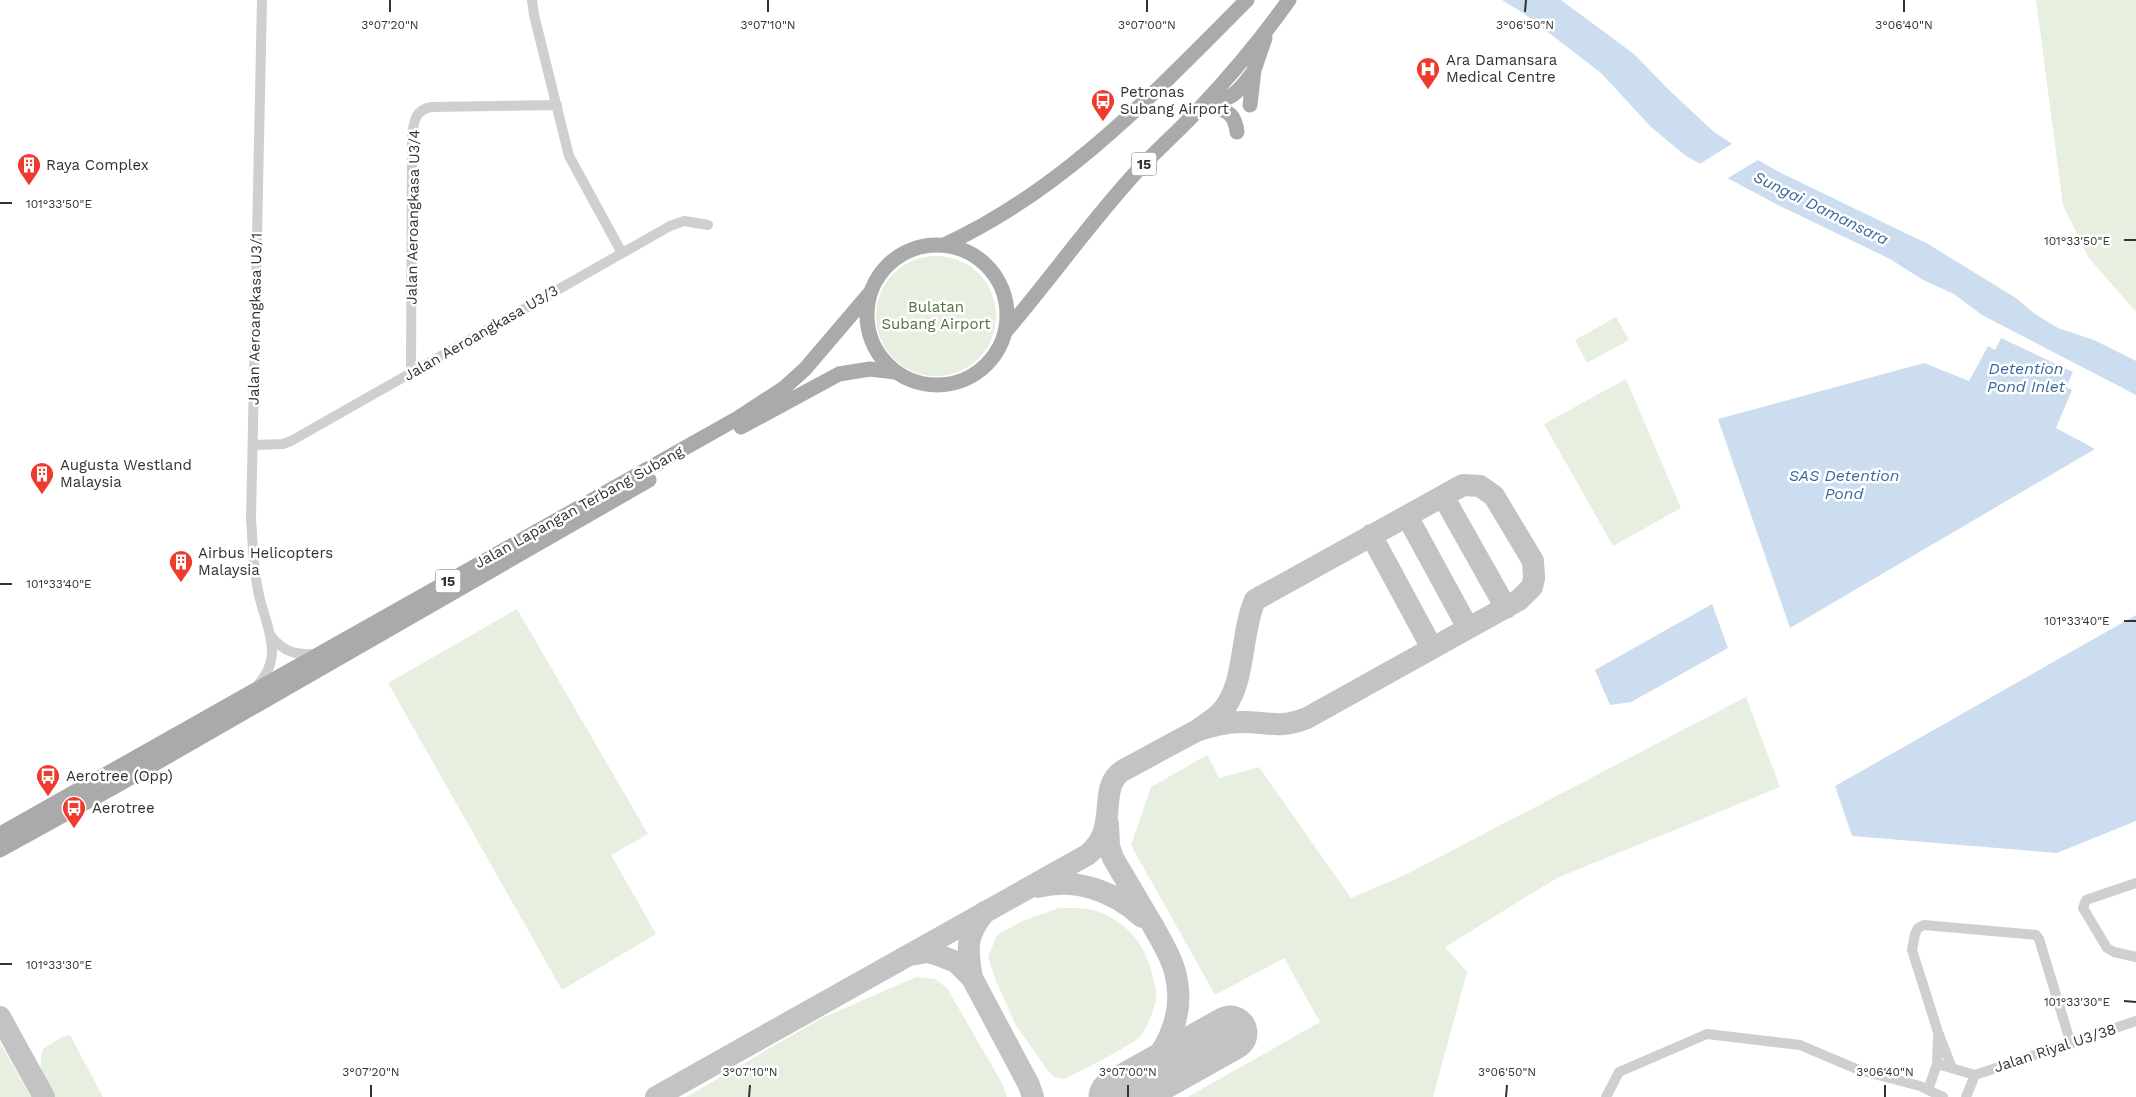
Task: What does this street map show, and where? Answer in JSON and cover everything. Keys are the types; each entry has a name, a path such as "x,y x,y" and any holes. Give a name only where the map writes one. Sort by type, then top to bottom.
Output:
{"main road":[{"name":"15","path":"944,244 964,250 981,260 994,274 1003,292 1007,312 1005,332 998,350 986,366 970,377 951,384 932,385 912,381 895,372 880,357 870,337 866,316 869,294 881,272 892,260 903,253 919,246 944,244 998,218 1060,174 1182,67 1247,0"},
{"name":"15","path":"1005,332 1038,294 1101,211 1134,174 1206,106 1289,0"},
{"path":"1206,106 1246,105 1254,70 1269,27"},
{"path":"1206,106 1234,96 1254,70"},
{"path":"1206,106 1229,112 1234,117 1237,132"},
{"name":"Jalan Lapangan Terbang Subang","path":"0,834 738,418 784,388 805,369 869,294"},
{"name":"Jalan Lapangan Terbang Subang","path":"0,850 124,781 786,401 839,374 870,369 895,372"}],"street":[{"name":"Jalan Aeroangkasa U3/1","path":"254,690 269,668 272,652 270,636 258,594 251,519 262,0"},
{"path":"532,0 536,23 573,166 622,253"},
{"name":"Jalan Aeroangkasa U3/4","path":"410,373 412,135 416,116 424,108 431,107 557,105"},
{"name":"Jalan Aeroangkasa U3/3","path":"253,445 283,444 291,441 677,222 695,221 708,225"},
{"path":"270,636 286,651 300,654 319,654"},
{"path":"2136,883 2086,900 2083,903 2083,908 2106,948 2114,952 2136,957"},
{"path":"1952,1068 1938,1032 1912,950 1915,934 1918,928 1924,925 2036,935 2039,939 2071,1044"},
{"name":"Jalan Riyal U3/38","path":"1975,1075 2136,1022"},
{"path":"1928,1090 1937,1064 1938,1032"},
{"path":"1606,1097 1619,1072 1707,1034 1800,1045 1860,1070 1928,1090 1943,1097"},
{"path":"1937,1064 1975,1075 1966,1097"}],"green space":[{"path":"2036,0 2136,0 2136,312 2088,257 2063,205"},
{"name":"Bulatan Subang Airport","path":"936,256 959,260 979,273 992,293 996,316 992,339 979,359 959,372 936,376 913,372 893,359 880,339 876,316 880,293 893,273 913,260"},
{"path":"1616,317 1629,340 1587,363 1575,340"},
{"path":"1626,379 1681,508 1613,546 1544,424"},
{"path":"517,609 648,834 611,855 656,934 562,990 388,683"},
{"path":"1746,697 1780,787 1557,878 1445,947 1467,972 1433,1097 1188,1097 1320,1022 1284,958 1215,995 1131,845 1151,787 1207,755 1219,778 1259,767 1351,898 1407,874"},
{"path":"1059,908 1093,910 1114,919 1131,933 1138,941 1148,960 1156,993 1153,1012 1149,1022 1137,1040 1065,1079 1054,1077 1048,1071 1015,1024 994,976 988,957 997,935 1020,922"},
{"path":"916,977 935,979 947,988 1003,1085 1007,1097 686,1097 822,1018"},
{"path":"70,1035 103,1097 52,1097 41,1068 43,1049 64,1036"},
{"path":"0,1043 31,1097 0,1097"}],"water":[{"name":"Sungai Damansara","path":"1502,0 1561,0 1634,54 1714,132 1749,155 1779,172 1928,244 2016,298 2035,314 2058,328 2094,340 2136,361 2136,395 1982,315 1954,294 1923,280 1890,259 1776,204 1686,156 1651,127 1601,73 1523,13"},
{"name":"SAS Detention Pond","path":"2001,338 2073,372 2066,387 2072,390 2056,428 2095,449 1790,628 1718,419 1924,363 1969,381 1988,346 1995,350"},
{"path":"1712,604 1728,648 1631,702 1610,705 1595,670"},
{"path":"2136,615 2136,821 2057,853 1852,836 1835,786"}],"pier":[{"path":"1735,142 1761,158 1725,180 1698,165"}],"taxiway":[{"path":"656,1097 1087,855 1097,845 1103,833 1110,788 1114,779 1122,771 1196,731 1207,727 1236,722 1282,724 1307,718 1519,600 1532,587 1534,578 1533,561 1494,496 1480,486 1463,485 1255,600 1250,614 1235,688 1219,715 1196,731"},
{"path":"1443,496 1506,608"},
{"path":"1407,516 1468,628"},
{"path":"1371,535 1432,648"},
{"path":"1108,824 1109,846 1113,858 1168,953 1175,972 1178,990 1178,1007 1175,1023 1169,1038 1151,1066 1126,1091"},
{"path":"1038,887 1066,884 1093,888 1119,900 1142,917"},
{"path":"972,978 969,943 978,920 985,912"},
{"path":"910,955 927,952 938,955 956,962 972,978 1029,1085 1033,1097"},
{"path":"0,1017 44,1097"}],"runway":[{"path":"1116,1097 1230,1033"}],"place":[{"name":"Ara Damansara Medical Centre","path":"1428,90"},
{"name":"Petronas Subang Airport","path":"1103,122"},
{"name":"Raya Complex","path":"29,186"},
{"name":"Augusta Westland Malaysia","path":"42,495"},
{"name":"Airbus Helicopters Malaysia","path":"181,583"},
{"name":"Aerotree (Opp)","path":"48,797"},
{"name":"Aerotree","path":"74,829"}],"water label":[{"name":"Detention Pond Inlet","path":"2026,377"}]}
